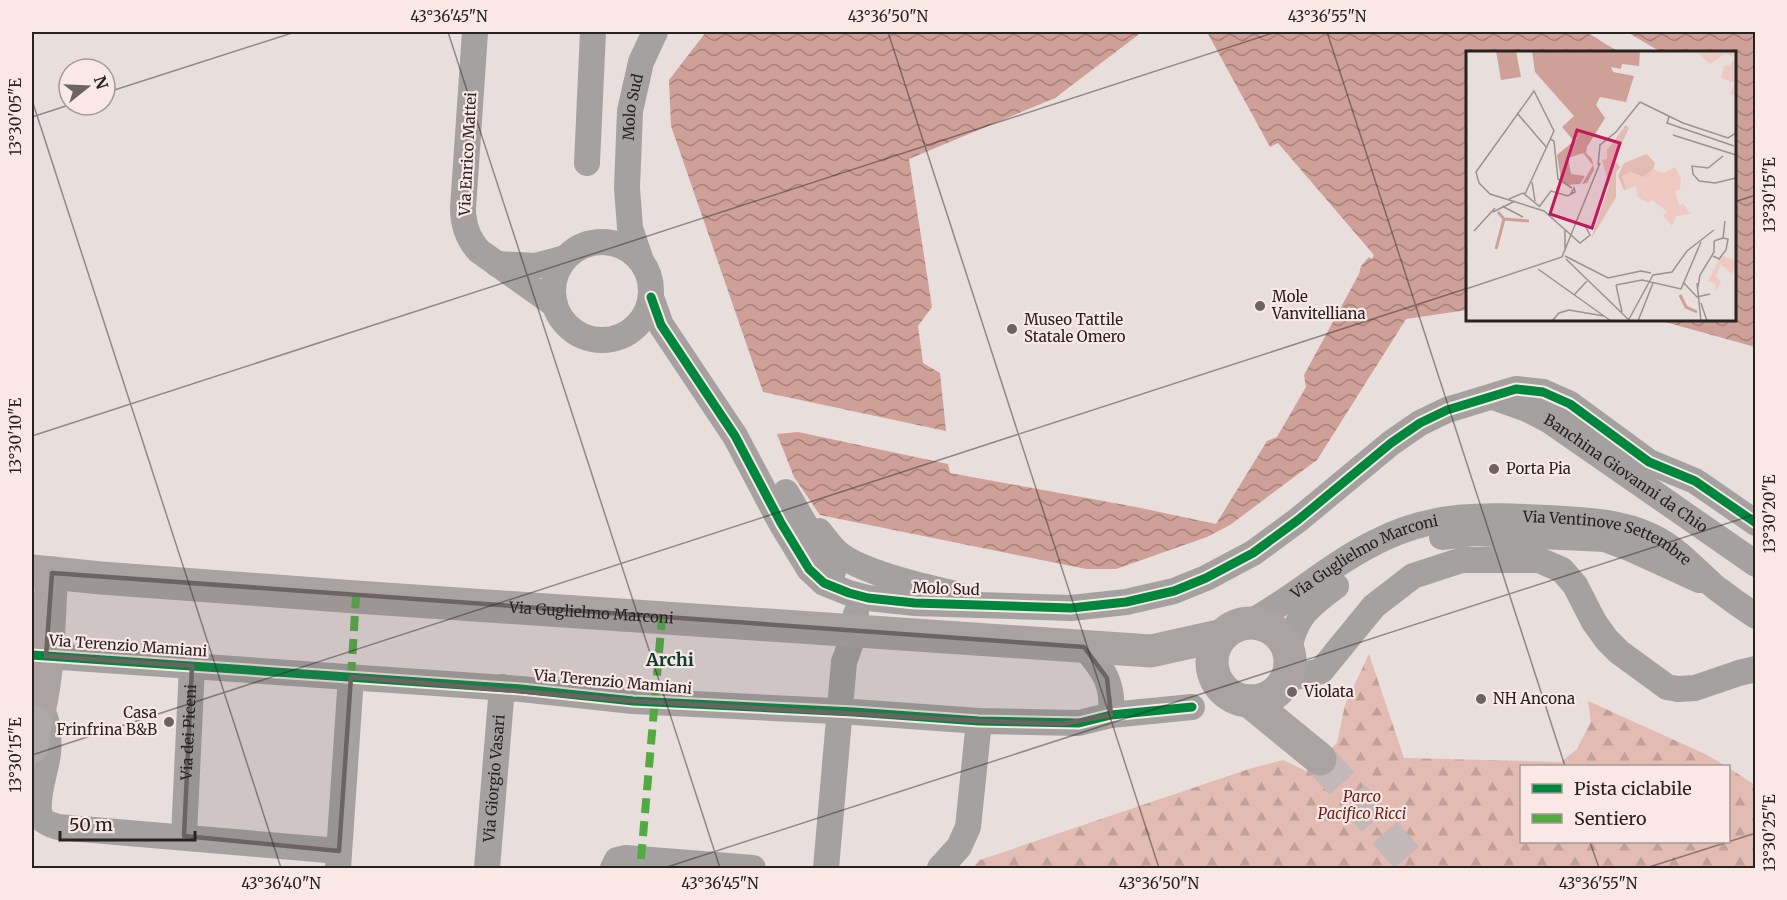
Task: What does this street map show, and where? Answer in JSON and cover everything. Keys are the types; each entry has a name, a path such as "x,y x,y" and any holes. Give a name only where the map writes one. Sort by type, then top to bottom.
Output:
{"main road":[{"name":"Via Guglielmo Marconi","path":"42,572 344,596 1151,651 1236,629"},
{"path":"36,725 42,572"},
{"path":"1218,682 1213,657 1215,648 1236,629 1271,628 1281,637 1275,681"},
{"name":"Via Guglielmo Marconi","path":"1151,651 1218,682 1232,696 1275,681"}],"street":[{"name":"Via Enrico Mattei","path":"475,32 463,215 468,236 473,244 496,264 555,305"},
{"path":"587,163 593,32"},
{"name":"Molo Sud","path":"655,32 641,62 630,111 627,188 630,228 641,261 648,272 651,297 661,325 735,436 781,523 809,569 824,583 868,598 915,603 1071,608 1108,605 1156,596 1193,584 1244,559 1281,534 1364,465"},
{"name":"Molo Sud","path":"565,258 574,250 596,242 613,220 627,188"},
{"path":"596,242 613,243 628,249 641,261"},
{"path":"496,264 535,266 565,258"},
{"path":"565,258 556,272 553,288 555,305 561,318 571,329 584,337 598,340 614,339 627,334 643,318 651,297"},
{"path":"627,334 646,337 677,348"},
{"name":"Banchina Giovanni da Chio","path":"1364,465 1420,423 1447,410 1516,389 1543,392 1570,404 1649,462 1701,485 1755,523"},
{"name":"Banchina Giovanni da Chio","path":"1490,396 1527,408 1550,421 1755,565"},
{"name":"Molo Sud","path":"735,436 838,553 857,565 918,585 1006,606"},
{"name":"Molo Sud","path":"786,492 825,562 849,593 856,607 855,631"},
{"name":"Via Ventinove Settembre","path":"1486,515 1574,519 1608,523 1640,531 1680,554 1716,588 1755,616"},
{"name":"Via Guglielmo Marconi","path":"1236,629 1282,604 1374,542 1425,523 1486,515"},
{"name":"Via Guglielmo Marconi","path":"1275,681 1298,620 1355,573 1376,560 1437,537 1473,533 1508,534"},
{"name":"Via Ventinove Settembre","path":"1508,534 1605,539 1716,588"},
{"path":"1275,681 1321,671 1374,606 1413,576 1462,560 1539,560 1562,570 1575,585 1594,622 1607,640 1619,652 1667,687 1695,688 1739,672 1755,669"},
{"path":"826,868 844,662 855,631"},
{"path":"1084,647 1107,678 1112,694 1111,715"},
{"name":"Via Terenzio Mamiani","path":"39,662 192,666 502,687 633,701 979,721 1062,724 1093,721 1111,715 1192,707"},
{"name":"Via dei Piceni","path":"184,837 192,666"},
{"path":"36,725 46,720 48,738 45,777 39,801 43,820 58,826 184,837 338,860 351,677"},
{"name":"Via Giorgio Vasari","path":"487,868 502,687"},
{"path":"940,868 959,847 970,820 979,721"},
{"path":"613,868 617,860 626,858 753,868"}],"highlighted area":[{"path":"52,573 1084,647 1107,678 1111,715 1062,724 633,701 351,677 339,851 184,836 192,666 46,656"}],"green space":[{"name":"Parco Pacifico Ricci","path":"1369,654 1404,758 1561,762 1577,749 1591,722 1588,701 1724,765 1520,765 1520,843 1730,843 1730,769 1755,785 1755,868 972,868 980,860 1249,769 1283,760 1306,771 1337,743 1345,705"}],"water":[{"path":"706,32 1142,32 1055,98 909,159 932,307 918,326 923,363 940,373 946,431 763,392 671,126 669,80"},
{"path":"1207,32 1586,32 1617,51 1466,51 1466,310 1406,319 1317,460 1230,525 1207,537 1116,569 1086,569 820,515 794,477 777,434 798,432 948,464 950,473 1216,524 1267,441 1277,437 1306,387 1304,375 1359,274 1361,266 1374,255 1278,143 1270,147"},
{"path":"1627,32 1755,32 1755,347 1662,321 1736,321 1736,51 1659,51"}],"tunnel":[{"path":"1320,759 1416,868"}],"marked path":[{"path":"351,677 356,597"},
{"path":"641,859 662,618"}],"cycle path":[{"path":"651,297 661,325 735,436 781,523 809,569 824,583 868,598 915,603 1071,608 1126,602 1174,591 1206,578 1253,553 1298,520 1391,443 1420,423 1447,410 1516,389 1543,392 1570,404 1649,462 1695,481 1756,523"},
{"path":"32,655 521,689 633,701 979,721 1079,723 1111,715 1192,707"}],"place":[{"name":"Mole Vanvitelliana","path":"1260,306"},
{"name":"Museo Tattile Statale Omero","path":"1012,329"},
{"name":"Porta Pia","path":"1494,469"},
{"name":"Violata","path":"1292,692"},
{"name":"NH Ancona","path":"1481,699"},
{"name":"Casa Frinfrina B&B","path":"169,722"}],"district":[{"name":"Archi","path":"670,660"}]}
